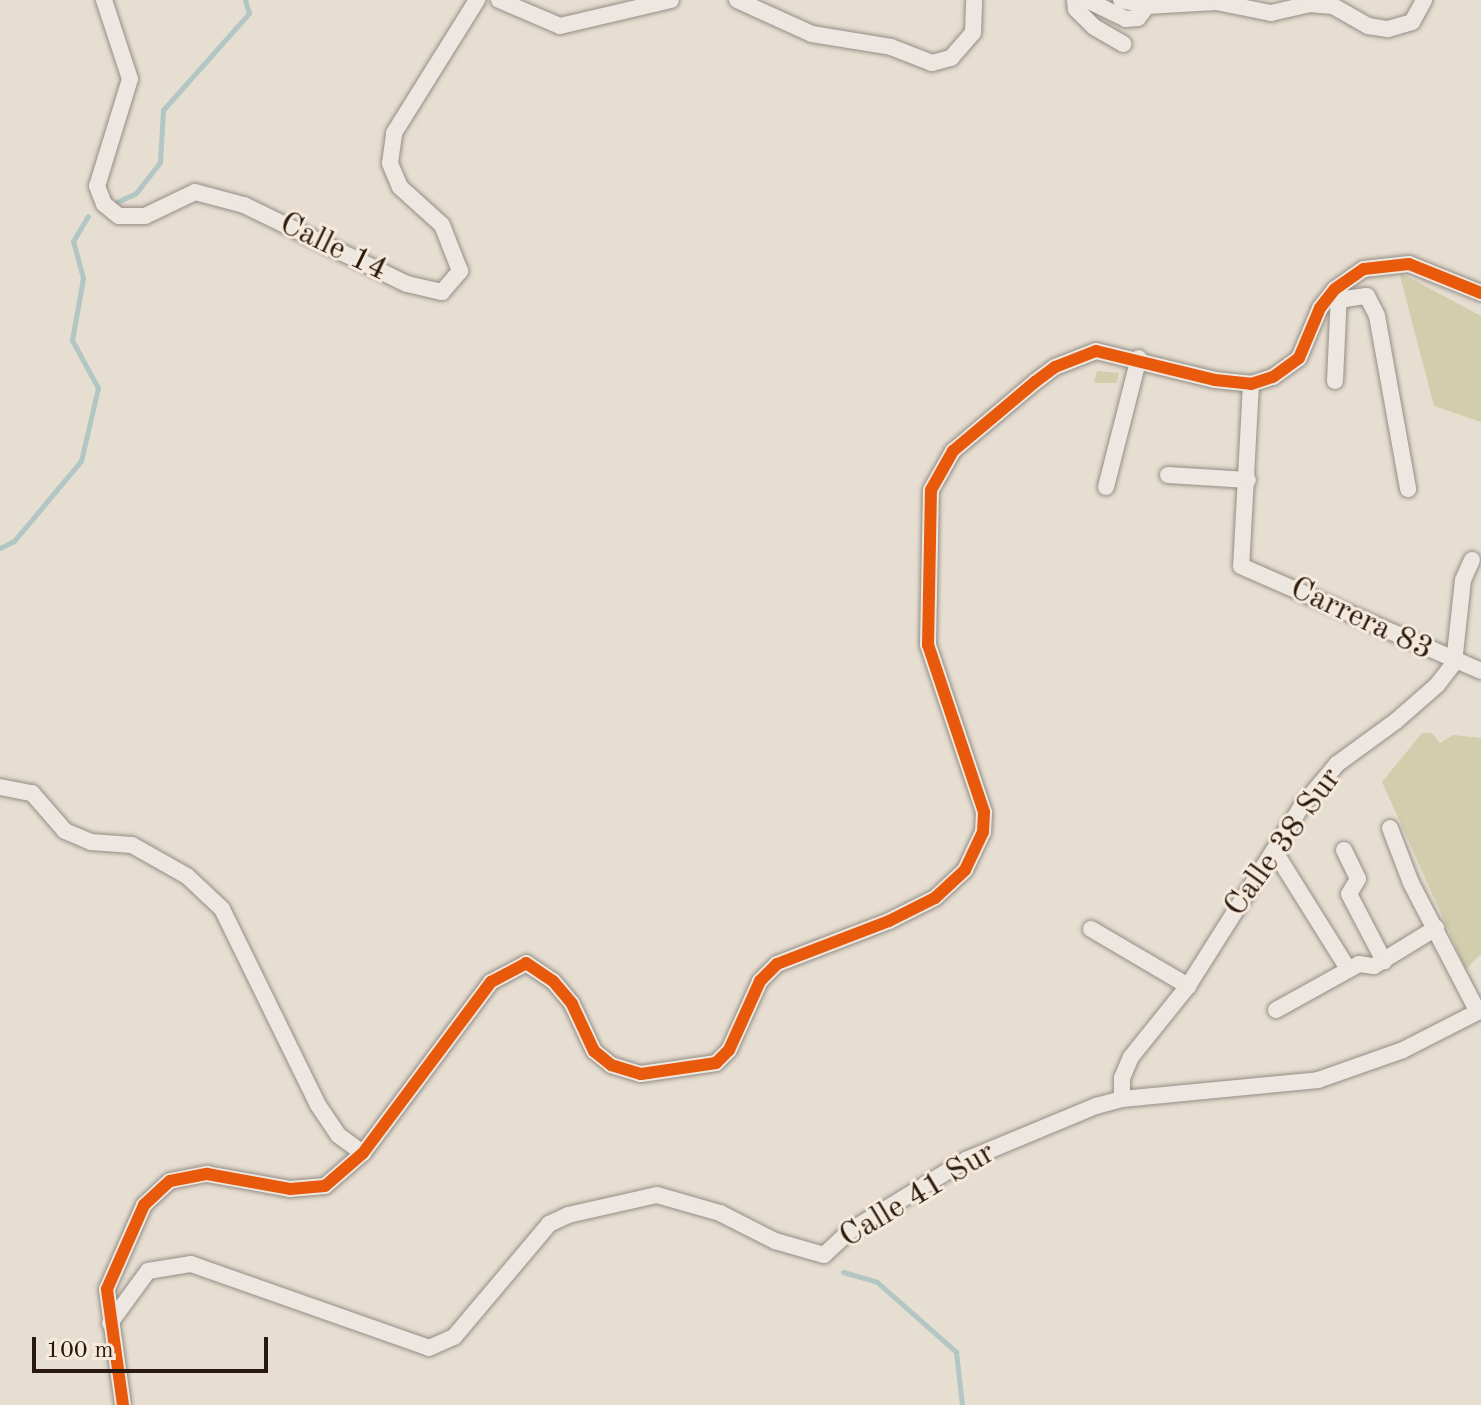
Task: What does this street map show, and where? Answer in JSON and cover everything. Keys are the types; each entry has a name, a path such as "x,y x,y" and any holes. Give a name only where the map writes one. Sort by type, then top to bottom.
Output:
{"street":[{"name":"Calle 14","path":"104,0 130,79 97,186 104,204 119,216 145,216 195,192 232,202 407,284 442,292 460,271 442,225 400,187 390,163 394,133 477,0"},
{"path":"499,0 560,26 671,0"},
{"path":"737,0 812,34 891,47 932,63 960,51 973,33 974,0"},
{"path":"1075,0 1076,9 1094,27 1124,44"},
{"path":"1087,0 1126,19 1138,18 1147,6"},
{"path":"1121,0 1147,6 1216,2 1271,13 1309,4 1333,6 1368,26 1388,29 1412,22 1424,0"},
{"path":"123,1405 107,1289 144,1205 170,1181 207,1174 290,1189 325,1186 363,1153 464,1012 491,982 516,966 533,963 553,981 572,1004 594,1051 611,1065 631,1074 699,1068 716,1063 729,1050 760,981 777,964 889,921 935,898 965,870 983,832 984,812 928,645 931,490 953,451 1035,382 1055,367 1096,351 1139,358 1215,380 1251,384 1273,377 1299,358 1320,308 1364,269 1409,264 1481,293"},
{"path":"1335,381 1337,291"},
{"path":"1337,291 1345,299 1367,296 1377,316 1408,489"},
{"path":"1106,487 1139,358"},
{"path":"1168,475 1248,480 1251,384"},
{"name":"Carrera 83","path":"1248,480 1241,566 1454,663 1481,671"},
{"path":"1454,663 1463,580 1472,560"},
{"name":"Calle 38 Sur","path":"1122,1099 1122,1078 1131,1057 1188,986 1301,807 1337,764 1407,712 1454,663"},
{"path":"0,787 32,793 65,831 91,842 132,845 160,860 187,876 222,909 318,1105 338,1135 363,1153"},
{"path":"1390,828 1479,1011"},
{"path":"1344,850 1358,879 1349,894 1384,961"},
{"path":"1275,852 1348,969"},
{"path":"1276,1010 1348,969 1384,961 1436,928"},
{"path":"1091,929 1188,986"},
{"name":"Calle 41 Sur","path":"110,1323 148,1271 191,1264 429,1348 454,1337 549,1224 568,1215 657,1195 720,1213 775,1241 824,1255 850,1231 966,1160 1122,1099 1318,1080 1403,1050 1479,1011"}],"shaded area":[{"path":"1399,272 1481,316 1481,422 1434,406"},
{"path":"1097,371 1119,373 1117,383 1094,383"},
{"path":"1422,733 1432,733 1440,743 1453,735 1481,738 1481,954 1466,969 1382,782"}],"waterway":[{"path":"117,202 136,193 160,162 163,110 249,13 245,0"},
{"path":"0,548 14,541 81,461 98,388 72,340 83,278 73,241 88,216"},
{"path":"843,1272 877,1282 956,1352 962,1405"}],"cycle path":[{"path":"123,1405 107,1289 144,1205 170,1181 207,1174 290,1189 325,1186 363,1153 491,982 526,963 553,981 572,1004 594,1051 611,1065 641,1074 716,1063 729,1050 760,981 777,964 889,921 935,898 965,870 983,832 984,812 928,645 931,490 953,451 1035,382 1055,367 1096,351 1215,380 1251,384 1273,377 1299,358 1320,308 1335,289 1364,269 1409,264 1481,293"}]}
